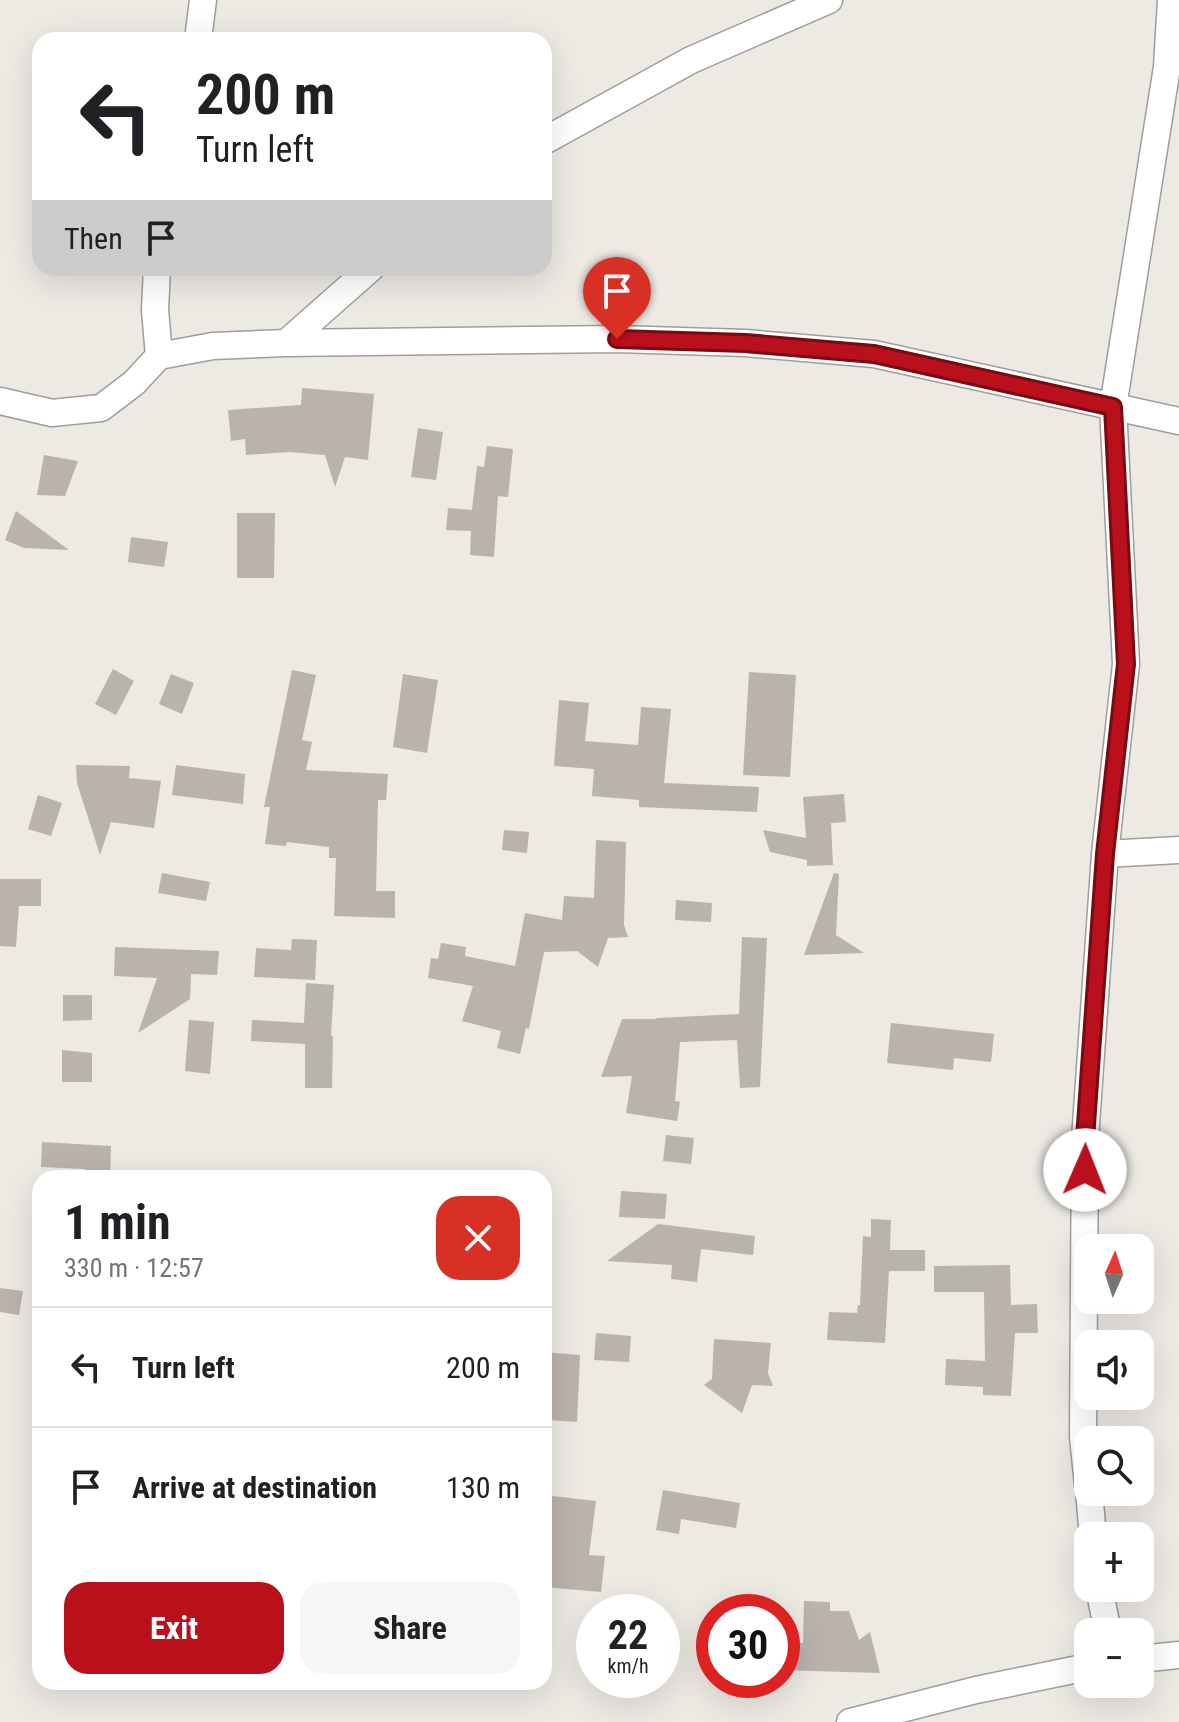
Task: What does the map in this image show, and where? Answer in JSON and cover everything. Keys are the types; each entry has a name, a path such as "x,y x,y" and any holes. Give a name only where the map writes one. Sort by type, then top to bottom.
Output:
{"street":[{"path":"199,32 203,0"},
{"path":"552,137 691,60 829,0"},
{"path":"1083,1426 1085,1139 1105,854 1126,664 1113,407 1173,68 1171,0"},
{"path":"157,276 155,310 159,356"},
{"path":"286,343 362,276"},
{"path":"0,401 52,413 101,408 134,383 159,356 213,346 617,339 745,343 874,354 1179,421"},
{"path":"1105,854 1179,850"},
{"path":"1154,1658 1179,1655"},
{"path":"850,1722 976,1690 1074,1670"}],"building":[{"path":"302,388 374,394 368,460 345,457 335,487 325,455 289,452 246,455 245,439 231,441 228,410 301,405"},
{"path":"418,428 443,432 436,480 411,477"},
{"path":"487,446 513,449 508,497 498,496 494,557 470,555 471,531 446,530 448,508 472,510 477,466 484,467"},
{"path":"44,455 78,461 65,496 37,495"},
{"path":"16,511 69,550 24,548 5,540"},
{"path":"237,513 275,513 274,578 237,578"},
{"path":"131,537 168,542 164,567 128,562"},
{"path":"113,669 134,681 116,715 95,704"},
{"path":"292,670 316,675 302,740 312,742 306,770 388,774 386,800 378,800 376,891 395,891 395,918 334,916 336,858 329,858 329,847 287,842 286,846 265,844 270,807 264,807"},
{"path":"749,672 796,675 790,777 743,775"},
{"path":"171,674 194,683 182,714 159,704"},
{"path":"403,674 438,680 427,753 393,747"},
{"path":"559,700 589,703 585,741 638,745 641,707 671,709 664,783 759,787 757,812 639,807 639,800 592,796 594,769 554,766"},
{"path":"76,765 130,766 129,778 161,781 154,828 111,822 100,855 77,783"},
{"path":"176,765 245,774 243,804 172,795"},
{"path":"844,794 846,822 831,823 833,865 807,866 807,860 770,852 763,830 806,838 803,797"},
{"path":"38,795 62,803 51,836 28,829"},
{"path":"504,830 529,832 527,853 502,850"},
{"path":"596,840 626,842 624,925 628,937 608,938 598,967 577,951 544,952 529,1029 526,1028 520,1054 497,1048 501,1031 462,1021 473,986 428,978 431,958 438,959 441,943 466,947 465,956 515,966 525,913 562,920 564,896 594,898"},
{"path":"162,873 210,882 206,901 158,893"},
{"path":"834,873 839,874 836,935 864,953 804,955"},
{"path":"0,879 41,879 41,906 19,906 16,947 0,946"},
{"path":"676,900 712,903 711,922 675,920"},
{"path":"742,937 767,938 760,1087 740,1088 737,1040 680,1042 675,1101 680,1102 677,1121 626,1113 632,1076 601,1077 622,1019 739,1014"},
{"path":"292,939 317,940 315,980 254,977 256,948 291,950"},
{"path":"115,947 219,951 217,975 191,974 190,999 138,1033 157,978 114,976"},
{"path":"306,983 334,985 332,1088 305,1088 305,1044 251,1041 252,1020 304,1023"},
{"path":"63,995 92,995 92,1020 63,1021"},
{"path":"189,1020 214,1022 210,1074 185,1071"},
{"path":"891,1023 994,1034 991,1062 954,1058 953,1070 887,1063"},
{"path":"62,1050 92,1053 92,1082 62,1082"},
{"path":"666,1135 694,1138 691,1164 663,1161"},
{"path":"42,1142 111,1146 110,1170 41,1167"},
{"path":"621,1191 667,1194 665,1219 619,1217"},
{"path":"871,1219 891,1220 890,1250 925,1250 925,1271 889,1271 885,1343 827,1340 829,1312 857,1313 860,1305 863,1236 871,1237"},
{"path":"658,1224 755,1236 753,1255 701,1249 697,1282 671,1279 672,1265 607,1261"},
{"path":"1010,1265 1011,1305 1037,1304 1038,1333 1015,1333 1011,1396 983,1395 983,1387 945,1385 946,1359 985,1361 984,1292 934,1292 934,1266"},
{"path":"0,1288 23,1291 19,1315 0,1312"},
{"path":"596,1333 631,1336 629,1362 594,1360"},
{"path":"714,1339 771,1343 768,1373 773,1386 752,1385 742,1413 704,1385 712,1379"},
{"path":"552,1353 580,1355 577,1422 552,1420"},
{"path":"663,1490 740,1503 736,1528 681,1519 679,1534 656,1530"},
{"path":"552,1496 596,1501 589,1555 605,1556 601,1592 552,1588"},
{"path":"804,1601 830,1602 830,1611 849,1611 859,1640 870,1632 880,1673 800,1671 800,1643 803,1643"}],"route":[{"path":"617,339 745,343 874,354 1113,407 1126,664 1105,854 1085,1170"}]}
